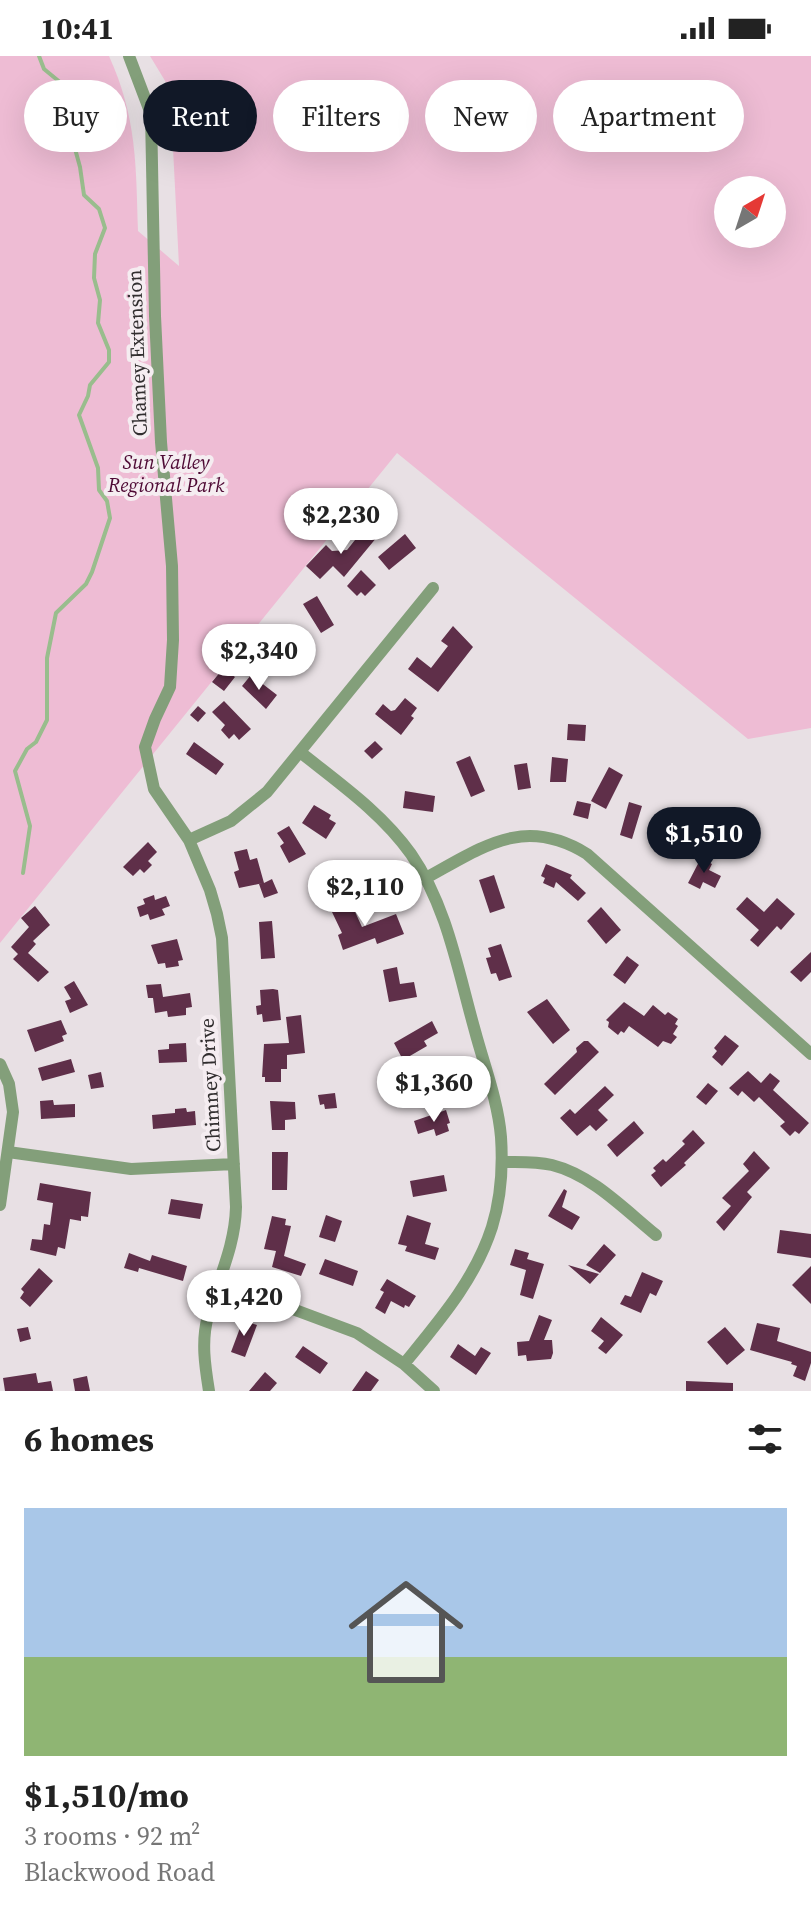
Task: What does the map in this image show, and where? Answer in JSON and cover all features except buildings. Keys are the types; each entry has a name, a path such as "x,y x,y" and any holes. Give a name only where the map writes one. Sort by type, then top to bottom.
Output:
{"street":[{"name":"Chamey Extension","path":"129,56 151,114 156,347 172,566 170,687 145,747 154,789"},
{"path":"189,840 231,821 267,792 433,588"},
{"path":"300,752 376,814 396,834 426,878 444,921 496,1109 502,1162 493,1225 473,1273 458,1297 404,1364"},
{"name":"Chimney Drive","path":"154,789 189,840 210,890 222,938 236,1226 204,1336 209,1391"},
{"path":"426,878 504,838 539,835 573,845 587,854 811,1054"},
{"path":"0,1064 13,1098 0,1205"},
{"path":"8,1152 131,1169 234,1164"},
{"path":"502,1162 536,1162 571,1171 656,1235"},
{"path":"220,1282 357,1333 404,1364 434,1391"}],"green space":[{"name":"Sun Valley Regional Park","path":"0,56 109,56 118,80 24,80 24,152 127,152 127,108 135,163 138,231 179,266 173,152 257,152 257,80 165,80 150,56 811,56 811,728 748,739 397,453 0,943"}],"waterway":[{"path":"23,873 30,826 15,771 47,720 47,658 56,613 86,584 110,518 107,501 99,490 98,468 79,415 90,385 109,362 109,350 98,323 100,300 94,278 95,254 105,228 99,209 84,195 66,116 67,92 44,69 39,56"}]}
